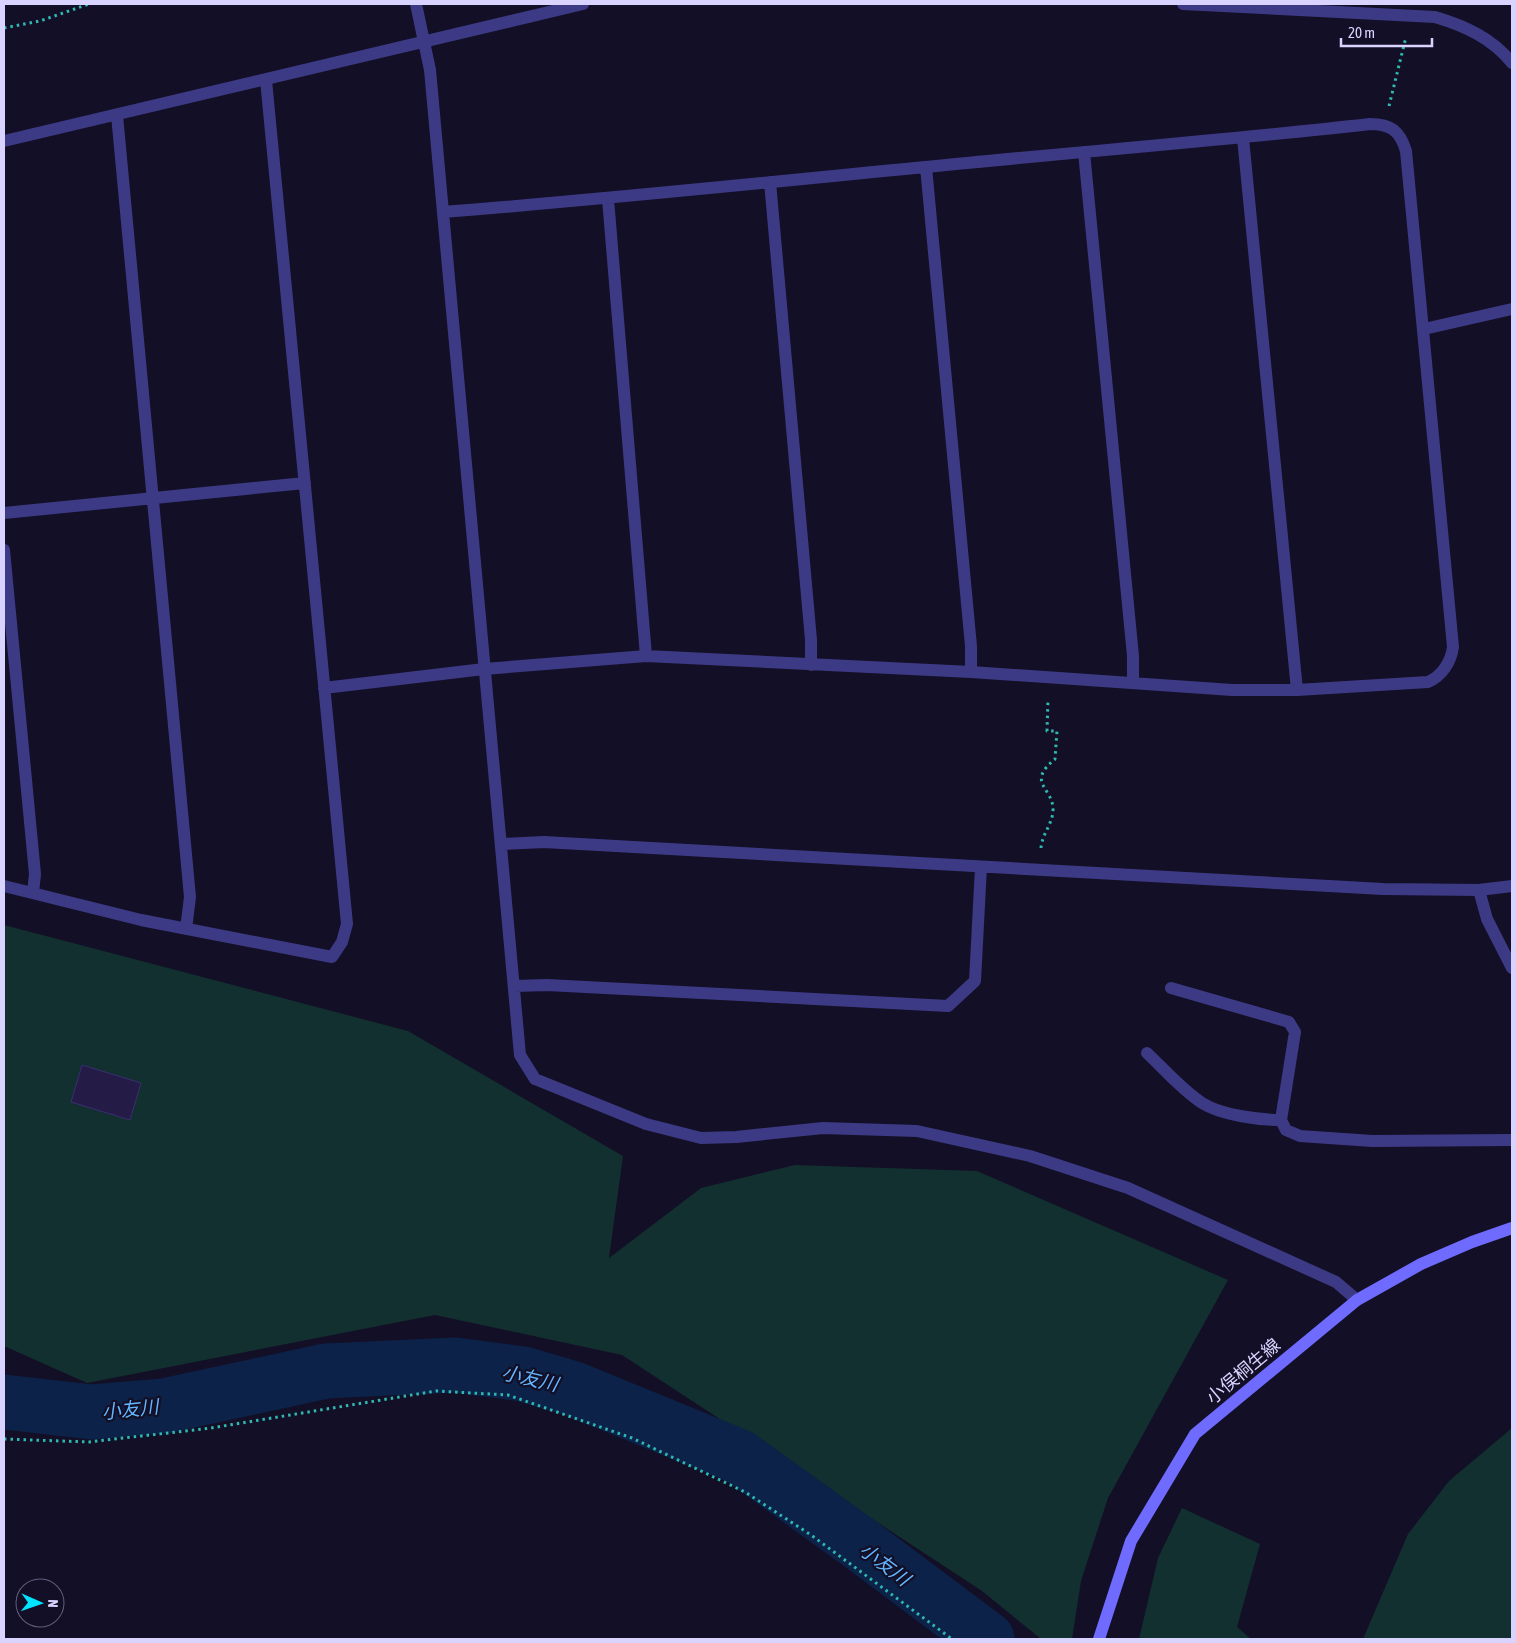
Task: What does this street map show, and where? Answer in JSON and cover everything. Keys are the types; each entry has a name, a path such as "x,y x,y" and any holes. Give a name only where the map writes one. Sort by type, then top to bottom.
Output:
{"main road":[{"name":"小俣桐生線","path":"1099,1639 1132,1541 1195,1434 1357,1300 1421,1264 1472,1242 1512,1228"}],"street":[{"path":"416,4 430,70 520,1055 535,1079 646,1124 701,1138 736,1137 823,1128 917,1132 1030,1156 1136,1191 1336,1282 1357,1300"},
{"path":"4,141 583,4"},
{"path":"1183,4 1436,16 1472,29 1491,42 1512,63"},
{"path":"4,886 186,929 332,958 342,942 347,924 266,80"},
{"path":"117,115 190,897 186,929"},
{"path":"324,688 484,669 646,656 971,672 1232,690 1297,690 1428,682 1437,678 1452,658 1453,646 1406,151 1403,139 1395,129 1384,124 608,199 443,212"},
{"path":"1243,138 1297,690"},
{"path":"1084,152 1133,682"},
{"path":"926,167 971,646 971,672"},
{"path":"770,182 811,640 811,665"},
{"path":"608,199 646,656"},
{"path":"1424,329 1512,310"},
{"path":"4,513 305,483"},
{"path":"4,550 35,874 33,893"},
{"path":"502,844 544,842 1383,888 1480,890 1512,886"},
{"path":"515,986 948,1006 975,981 981,867"},
{"path":"1480,890 1487,919 1512,968"},
{"path":"1171,988 1289,1022 1293,1026 1295,1032 1281,1120 1286,1130 1300,1136 1372,1141 1512,1140"},
{"path":"1147,1053 1201,1102 1212,1108 1264,1120 1281,1120"}],"path":[{"path":"4,28 40,21 89,4"},
{"path":"1389,109 1408,31"},
{"path":"1041,850 1042,840 1051,821 1053,803 1043,788 1042,776 1044,769 1056,759 1057,731 1047,731 1048,696"},
{"path":"4,1439 89,1442 211,1428 436,1391 508,1395 632,1438 745,1492 810,1535 952,1639"}],"green space":[{"path":"4,925 408,1031 623,1156 609,1258 701,1188 795,1165 977,1171 1228,1280 1108,1498 1081,1581 1072,1639 1041,1639 982,1591 622,1355 435,1315 87,1383 4,1346"},
{"path":"1512,1428 1512,1639 1363,1639 1408,1534 1449,1481"},
{"path":"1182,1508 1260,1544 1237,1627 1251,1639 1139,1639 1158,1558"}],"building":[{"path":"82,1065 141,1083 130,1120 71,1102"}],"waterway":[{"name":"小友川","path":"4,1402 92,1412 164,1406 326,1371 455,1365 523,1374 574,1389 740,1457 987,1639"}]}
